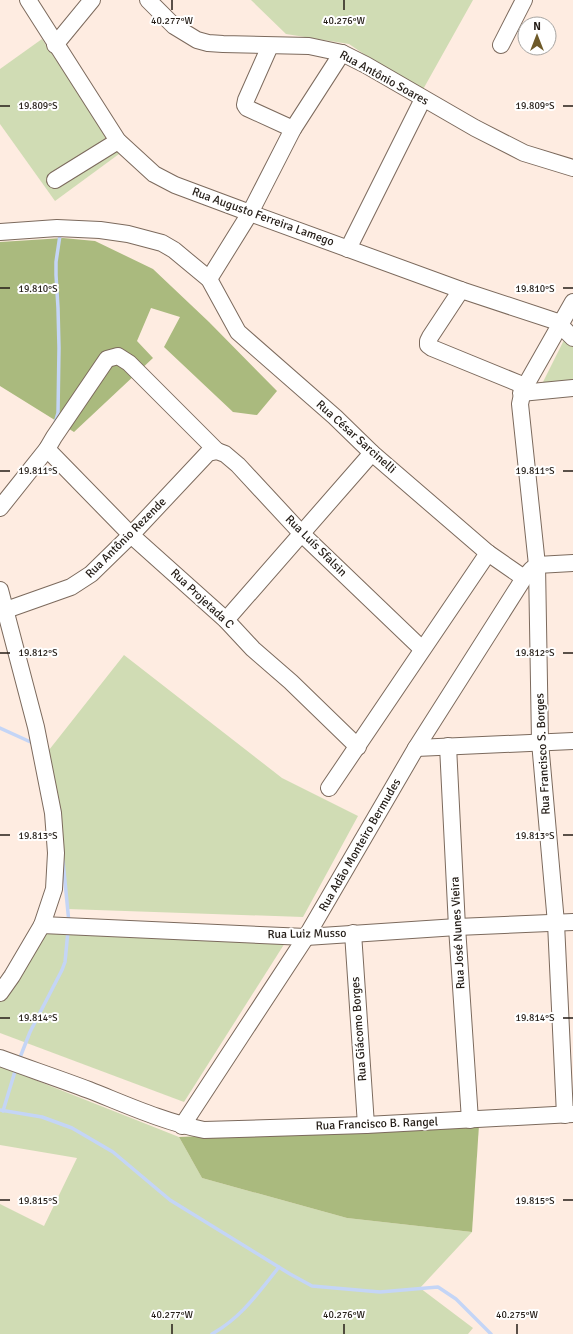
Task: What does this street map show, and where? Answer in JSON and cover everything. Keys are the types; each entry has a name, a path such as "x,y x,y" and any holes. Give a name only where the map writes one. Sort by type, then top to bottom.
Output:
{"street":[{"name":"Rua Augusto Ferreira Lamego","path":"28,0 118,142 154,174 250,213 461,290 554,322 560,325 573,338"},
{"path":"56,45 92,0"},
{"name":"Rua Antônio Soares","path":"148,0 174,26 197,40 208,43 224,44 309,46 342,53 366,65 475,128 524,153 573,168"},
{"path":"501,45 524,0"},
{"path":"270,46 245,105 247,108 293,129"},
{"path":"0,232 64,228 100,230 128,234 162,242 178,253 209,279 250,213 293,129 342,53"},
{"path":"348,248 423,99"},
{"path":"55,180 118,142"},
{"name":"Rua César Sarcinelli","path":"209,279 238,332 335,417 372,453 488,553 524,578"},
{"path":"461,290 430,337 428,345 523,390 573,388"},
{"path":"523,390 573,302"},
{"name":"Rua Luís Sfalsin","path":"50,443 107,359 118,356 129,363 212,452 225,454 238,465 302,534 422,649"},
{"name":"Rua Francisco S. Borges","path":"523,390 520,404 537,565 540,742 556,923 569,1115"},
{"path":"0,508 50,443"},
{"name":"Rua Projetada C","path":"50,443 131,535 226,620 254,649 291,682 358,747"},
{"name":"Rua Antônio Rezende","path":"6,610 71,587 91,574 212,452"},
{"path":"226,620 372,453"},
{"path":"329,788 488,553"},
{"path":"537,565 573,563"},
{"name":"Rua Adão Monteiro Bermudes","path":"182,1126 306,936 416,748 524,578 537,565"},
{"path":"0,590 36,727 53,813 56,853 54,889 42,925 12,976 0,993"},
{"path":"416,748 573,741"},
{"name":"Rua José Nunes Vieira","path":"448,746 457,926 470,1120"},
{"name":"Rua Luiz Musso","path":"42,925 306,936 457,926 573,922"},
{"name":"Rua Giácomo Borges","path":"353,933 366,1125"},
{"name":"Rua Francisco B. Rangel","path":"0,1058 162,1119 182,1126 204,1130 366,1125 569,1115"}],"green space":[{"path":"251,0 473,0 421,93 349,44 286,34"},
{"path":"42,39 119,154 55,201 0,124 0,69"},
{"path":"63,238 95,241 153,269 209,322 277,391 257,415 233,412 164,347 180,317 151,308 137,341 153,358 74,432 0,386 0,242"},
{"path":"565,338 573,347 573,381 540,388"},
{"path":"124,655 282,778 358,816 303,917 67,909 49,750"},
{"path":"46,928 290,935 184,1102 0,1033 0,999"},
{"path":"0,1066 179,1137 202,1178 347,1218 472,1232 420,1288 473,1328 468,1334 0,1334 0,1204 44,1226 77,1158 0,1145"},
{"path":"479,1125 472,1232 347,1218 202,1178 179,1137"}],"waterway":[{"path":"55,423 58,413 59,348 56,262 60,235"},
{"path":"0,728 35,744"},
{"path":"63,861 69,923"},
{"path":"19,1060 30,1032 62,970 65,962 68,931"},
{"path":"3,1111 16,1068"},
{"path":"0,1110 42,1117 72,1128 113,1152 170,1200 312,1286 380,1292 438,1287 456,1299 491,1334"},
{"path":"212,1334 241,1312 279,1267"}]}
